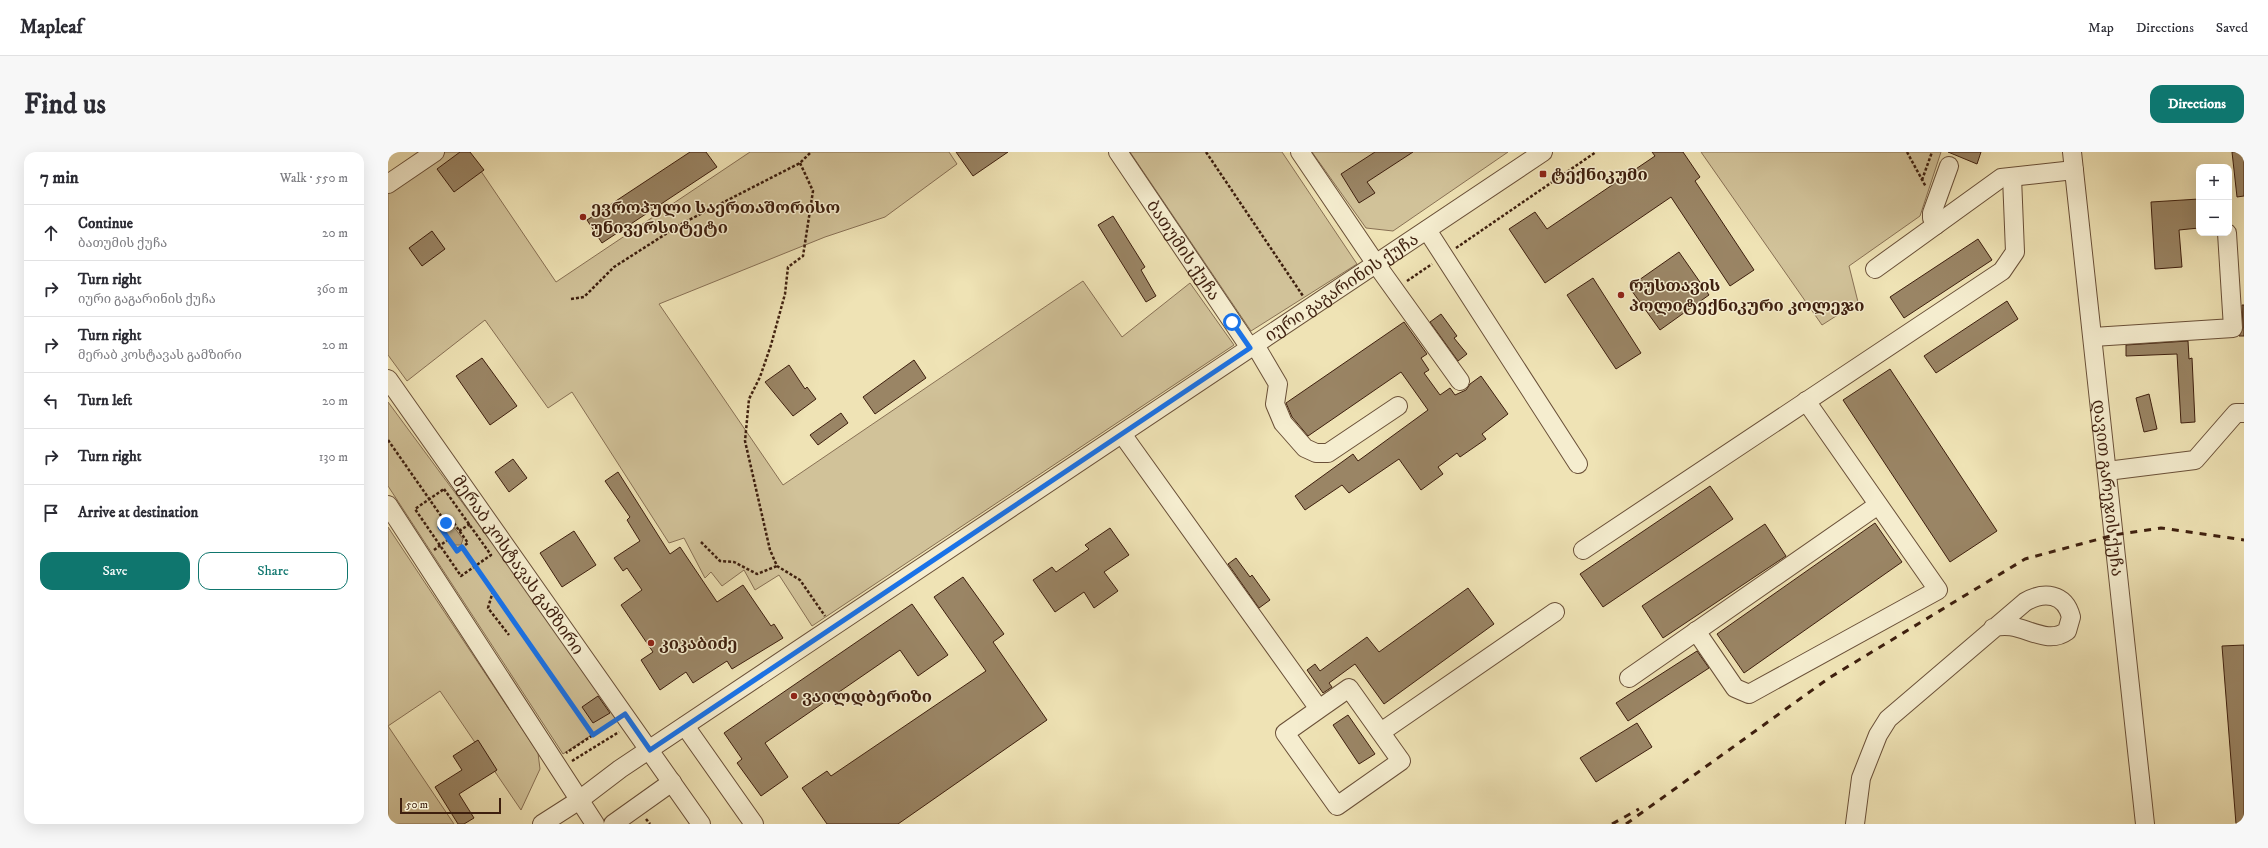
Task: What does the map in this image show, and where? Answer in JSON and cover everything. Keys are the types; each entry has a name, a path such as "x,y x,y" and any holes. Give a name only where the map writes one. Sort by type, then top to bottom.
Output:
{"street":[{"name":"ბათუმის ქუჩა","path":"1118,152 1278,384 1276,404 1283,423 1305,448 1316,452 1328,453 1398,406"},
{"path":"1300,152 1394,290 1460,381"},
{"name":"იური გაგარინის ქუჩა","path":"542,824 578,801 620,769 1543,152"},
{"name":"დავით გარეჯის ქუჩა","path":"2072,152 2145,824"},
{"path":"388,184 429,154"},
{"path":"1936,225 1932,218 1948,166"},
{"path":"1875,269 2001,178 2074,170"},
{"path":"1583,550 2002,271 2015,252 2012,177"},
{"path":"1427,230 1578,464"},
{"path":"2092,337 2233,328 2227,236"},
{"name":"მერაბ კოსტავას გამზირი","path":"388,379 701,824"},
{"path":"1696,631 1735,688 1749,694 1938,590 1806,401"},
{"path":"2107,471 2195,460 2236,413 2244,412"},
{"path":"1122,434 1319,709"},
{"path":"388,505 555,766 595,824"},
{"path":"1629,678 1878,505"},
{"path":"1381,732 1555,612"},
{"path":"1855,824 1861,778 1882,727 1896,710 1993,628"},
{"path":"1350,688 1401,761 1337,806 1285,733 1319,709 1350,688"},
{"path":"685,726 754,824"},
{"path":"613,824 672,782"}],"path":[{"path":"572,299 584,297 614,267 683,223 800,163 811,152"},
{"path":"1206,152 1311,307"},
{"path":"1394,290 1596,152"},
{"path":"1907,152 1936,202"},
{"path":"1922,180 1932,152"},
{"path":"800,163 813,191 808,234 803,256 788,266 784,294 771,345 760,377 749,399 745,441 751,462 762,520 770,550 777,566 800,580 833,628"},
{"path":"388,440 446,523"},
{"path":"444,489 491,555 475,566 461,576 415,510 444,489"},
{"path":"451,519 468,543 462,547 457,551 440,527 451,519"},
{"path":"701,542 720,561 734,562 757,574 777,566"},
{"path":"462,547 593,735"},
{"path":"493,591 488,608 509,635"},
{"path":"555,766 593,735 628,719"},
{"path":"555,766 628,719"}],"shaded area":[{"path":"445,152 468,152 556,282 750,152 949,152 957,164 885,217 825,237 659,304 783,485 1083,281 1122,337 1190,283 1234,345 812,626 779,575 755,590 744,570 722,586 711,572 705,578 684,538 669,543 572,392 548,408 485,320 407,381 388,355 388,193"},
{"path":"1130,152 1282,152 1357,264 1251,331"},
{"path":"1312,152 1508,152 1393,231 1366,228"},
{"path":"1701,152 1941,152 1920,216 1849,266 1858,302 1822,325"},
{"path":"388,402 620,716 563,754 388,486"},
{"path":"447,526 453,526 463,539 461,545 455,545 445,532"},
{"path":"388,527 538,753 540,769 521,810 440,691 388,726"},
{"path":"388,726 454,824 388,824"}],"building":[{"path":"460,152 470,152 484,170 454,192 437,169"},
{"path":"690,152 706,152 717,167 602,243 587,220"},
{"path":"956,152 1008,152 973,176"},
{"path":"1375,152 1413,152 1367,182 1375,193 1359,203 1341,174"},
{"path":"1652,152 1683,152 1700,177 1695,181 1754,270 1730,286 1671,197 1545,283 1509,229 1535,212 1547,229 1655,156"},
{"path":"1948,152 1981,152 1977,164"},
{"path":"2232,152 2244,152 2244,196 2237,197"},
{"path":"2196,199 2196,228 2179,230 2182,267 2155,269 2151,202"},
{"path":"1113,216 1145,267 1141,270 1156,296 1146,302 1098,225"},
{"path":"432,231 445,249 422,266 409,248"},
{"path":"1978,239 1992,260 1904,318 1890,297"},
{"path":"1679,252 1709,295 1660,330 1629,287"},
{"path":"1593,278 1641,353 1616,369 1567,295"},
{"path":"2007,301 2018,319 1936,373 1924,356"},
{"path":"2242,305 2244,305 2244,336 2239,336 2243,328"},
{"path":"1441,314 1457,336 1454,338 1467,354 1458,361 1430,322"},
{"path":"1404,322 1427,354 1421,358 1429,370 1424,373 1440,395 1450,388 1455,395 1466,390 1470,384 1481,376 1508,414 1482,434 1486,439 1460,457 1457,453 1438,467 1443,474 1421,490 1399,459 1349,493 1342,485 1305,510 1295,496 1353,454 1358,461 1428,410 1401,372 1308,436 1292,417 1286,403"},
{"path":"2188,341 2189,359 2192,358 2195,422 2181,423 2177,354 2126,356 2126,345"},
{"path":"482,358 517,406 490,425 456,376"},
{"path":"914,360 926,378 875,414 863,397"},
{"path":"789,365 805,389 807,387 816,399 793,416 765,382"},
{"path":"1890,369 1997,531 1950,562 1843,400"},
{"path":"2149,394 2157,429 2144,432 2136,398"},
{"path":"841,413 848,423 818,445 810,435"},
{"path":"513,459 527,478 509,492 495,472"},
{"path":"618,472 670,554 680,547 717,602 743,585 771,626 774,624 783,638 732,669 727,661 693,683 686,672 660,690 641,660 653,652 621,605 642,590 627,568 623,571 614,558 640,541 627,520 630,517 605,481"},
{"path":"1710,486 1733,519 1603,607 1580,574"},
{"path":"1875,523 1902,562 1744,673 1717,634"},
{"path":"1765,524 1786,556 1663,638 1642,606"},
{"path":"1110,528 1129,555 1104,572 1118,591 1094,608 1084,592 1055,612 1033,580 1052,567 1056,572 1089,549 1085,545"},
{"path":"574,531 596,565 562,587 540,553"},
{"path":"1236,558 1250,577 1252,575 1270,600 1259,608 1228,564"},
{"path":"963,577 1004,634 993,642 1047,720 898,824 827,824 802,788 827,771 831,776 986,671 934,597"},
{"path":"1468,588 1494,624 1384,704 1355,664 1329,683 1332,687 1323,693 1307,670 1315,664 1320,671 1367,637 1379,652"},
{"path":"912,604 948,655 918,676 900,650 765,743 788,777 761,796 737,763 742,759 724,733"},
{"path":"2244,645 2244,824 2236,824 2222,646"},
{"path":"1697,651 1709,668 1628,721 1616,703"},
{"path":"598,696 610,713 593,723 582,707"},
{"path":"1348,715 1375,754 1359,764 1333,725"},
{"path":"1637,723 1652,747 1596,782 1580,758"},
{"path":"478,740 497,770 459,794 474,818 464,824 458,824 435,787 462,770 453,756"}],"railway":[{"path":"1626,824 1829,678 2025,559 2114,535 2161,528 2244,540"},
{"path":"1612,824 1639,809"}],"place":[{"name":"ტექნიკუმი","path":"1543,174"},
{"name":"ევროპული საერთაშორისო უნივერსიტეტი","path":"583,217"},
{"name":"რუსთავის პოლიტექნიკური კოლეჯი","path":"1621,295"},
{"name":"კიკაბიძე","path":"651,643"},
{"name":"ვაილდბერიზი","path":"794,696"}],"route":[{"path":"446,523 440,527 457,551 462,547 593,735 625,714 650,750 1250,348 1232,322"}]}
